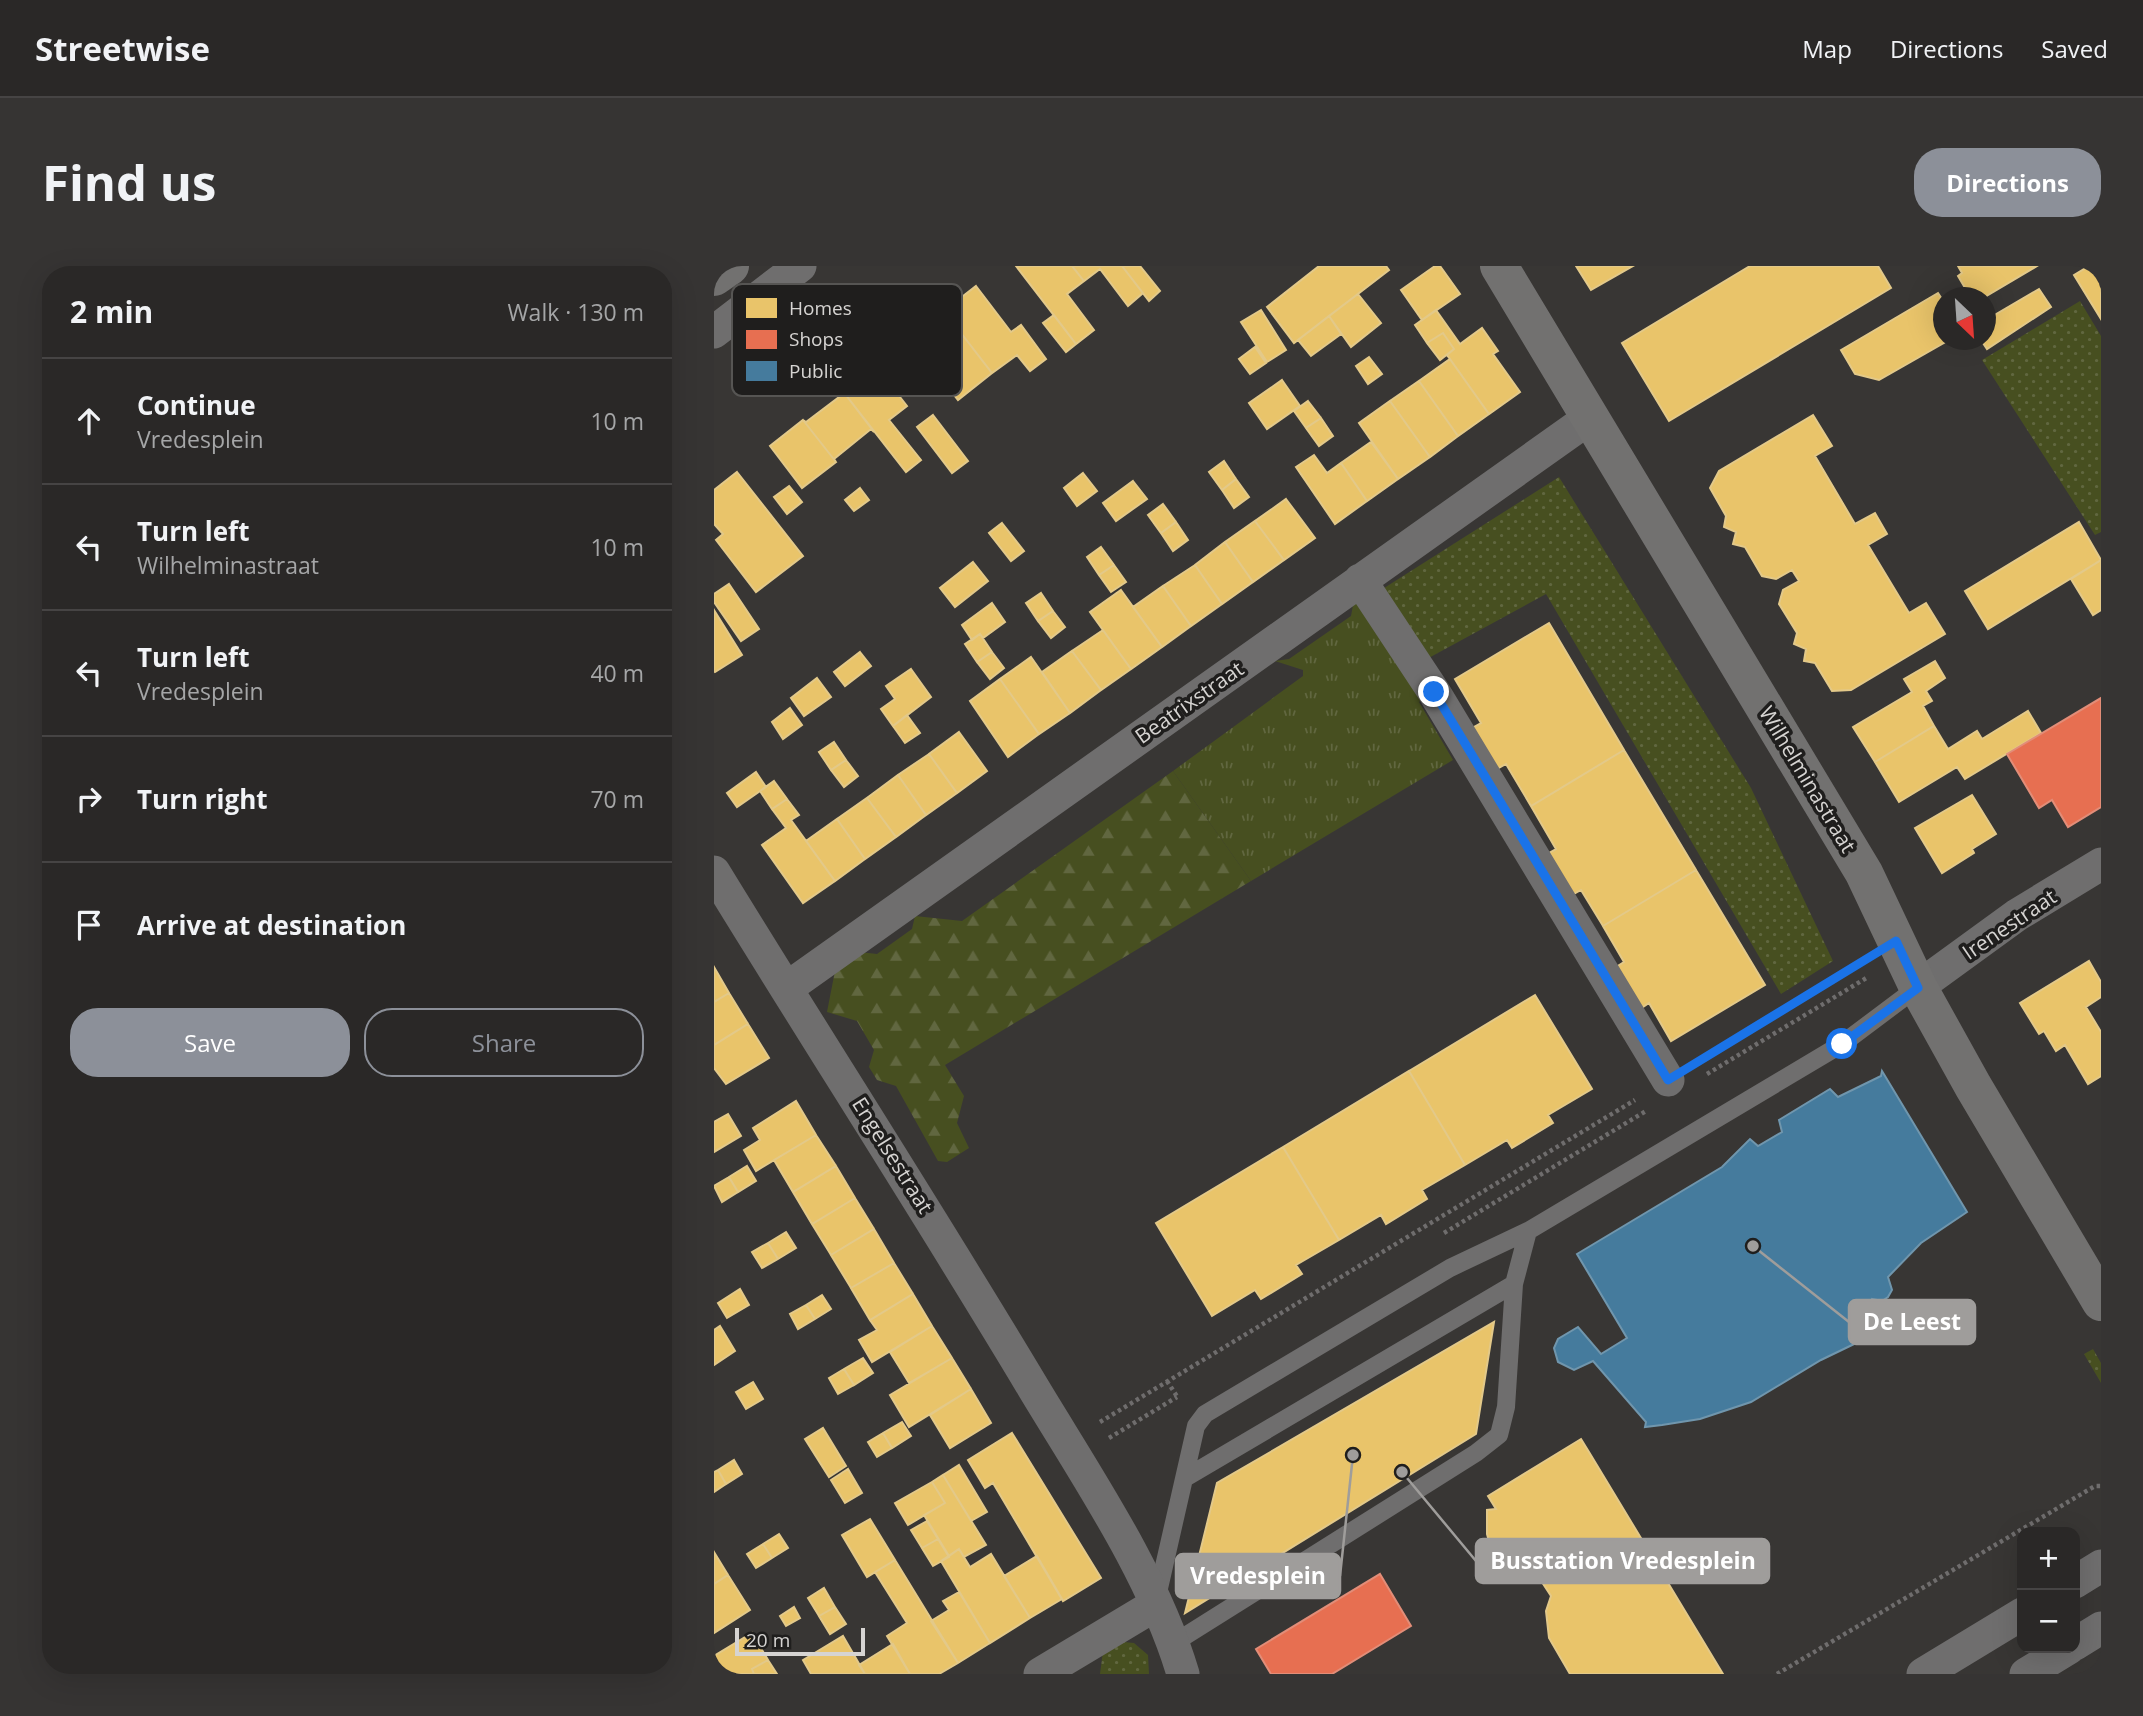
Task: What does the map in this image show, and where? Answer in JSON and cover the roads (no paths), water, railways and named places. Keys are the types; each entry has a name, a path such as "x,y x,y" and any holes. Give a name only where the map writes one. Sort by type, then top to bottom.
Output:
{"main road":[{"path":"714,277 730,266"},
{"name":"Wilhelminastraat","path":"1499,266 1864,873 1906,961 1973,1086 2101,1302"}],"street":[{"path":"777,284 800,266"},
{"path":"714,332 732,318"},
{"name":"Beatrixstraat","path":"787,988 1591,417"},
{"path":"1360,580 1434,692 1661,1093"},
{"name":"Irenestraat","path":"1906,961 2017,915 2101,864"},
{"name":"Engelsestraat","path":"714,872 926,1206 1122,1535 1181,1666"},
{"path":"2080,1579 2101,1566"},
{"path":"1040,1674 1155,1605"},
{"path":"1923,1674 2017,1617"},
{"path":"2080,1641 2101,1628"},
{"path":"2026,1674 2061,1653"}],"lane":[{"path":"1155,1605 1196,1426 1205,1414 1450,1268 1528,1231 1842,1044 1906,961"},
{"path":"1181,1666 1499,1435 1506,1407 1514,1284 1528,1231"},
{"path":"1185,1478 1514,1284"}],"place":[{"name":"De Leest","path":"1753,1246"},
{"name":"Vredesplein","path":"1353,1455"},
{"name":"Busstation Vredesplein","path":"1402,1472"}]}
